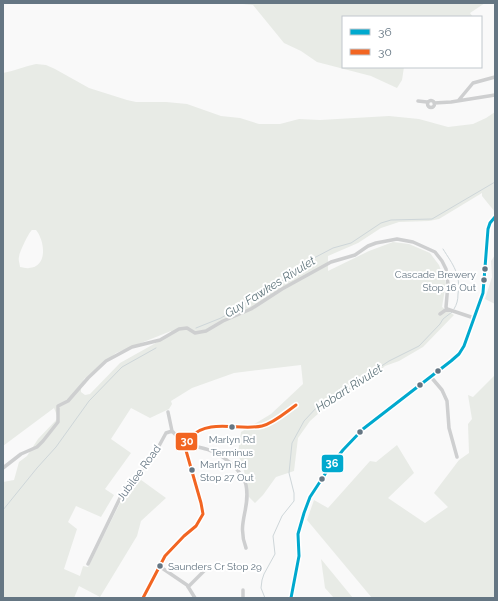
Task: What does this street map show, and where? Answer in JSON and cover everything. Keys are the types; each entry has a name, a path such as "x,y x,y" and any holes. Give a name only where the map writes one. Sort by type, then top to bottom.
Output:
{"street":[{"path":"457,101 475,81 495,77"},
{"path":"418,100 427,102 428,106 431,107 434,103 495,95"},
{"path":"291,598 299,556 298,534 304,512 310,497 339,454 359,432 431,377 459,354 464,346 484,289 488,228 495,216"},
{"path":"3,468 18,456 39,445 58,422 58,406 68,401 88,378 106,361 132,347 160,340 178,329 187,328 192,332 202,333 223,321 251,309 282,289 331,262 354,254 368,246 397,239 413,242 435,252 442,260 446,271 448,284 447,309"},
{"path":"447,309 474,318"},
{"path":"440,314 447,309"},
{"path":"431,377 442,390 447,401 449,424 457,457"},
{"path":"143,598 159,566 167,554 199,522 203,514 202,503 186,449 186,444 195,433 207,428 252,427 266,424 296,405"},
{"path":"168,412 172,431 186,444 214,452 242,476 247,491 242,529 246,548"},
{"name":"Jubilee Road","path":"88,564 122,494 153,456 166,433 172,431"},
{"path":"159,566 188,587 194,597"},
{"path":"188,587 204,571"},
{"path":"243,590 244,597 249,594"}],"shaded area":[{"path":"233,3 485,3 470,13 472,16 342,16 342,68 404,68 402,80 397,88 371,76 317,62 301,51 284,43 253,5"},
{"path":"36,64 46,65 55,69 89,88 127,100 136,102 187,104 221,116 240,118 259,124 280,124 299,119 320,120 389,116 419,119 448,127 473,124 495,112 495,212 482,196 482,193 439,219 429,221 399,222 381,228 358,243 328,256 328,271 369,251 393,242 409,244 430,253 439,265 446,283 442,307 454,315 423,347 399,361 385,366 371,379 328,405 310,421 298,438 294,471 276,477 255,503 249,497 244,471 238,454 241,432 271,414 303,384 301,365 234,373 192,388 171,401 172,404 169,409 150,418 131,408 111,439 131,453 105,489 114,495 101,517 76,506 68,522 77,529 64,569 80,576 83,566 88,567 121,501 137,477 166,498 141,521 137,536 100,597 79,586 74,598 3,598 3,482 14,480 19,462 27,456 38,439 58,418 54,408 3,446 3,73","holes":["32,230 36,230 41,240 43,247 42,258 35,267 20,267 19,255","171,331 170,335 120,363 90,394 85,395 81,392 84,379 116,353"]},
{"path":"495,255 495,304 485,299 492,277 491,261"},
{"path":"495,375 495,598 372,598 307,520 314,500 328,508 370,461 376,462 397,445 414,473 388,498 425,523 448,507 434,493 459,460 469,453 468,424 472,419 468,395 473,397"},
{"path":"321,559 353,598 334,598 325,588"}],"waterway":[{"name":"Guy Fawkes Rivulet","path":"196,328 221,318 285,279 312,259 333,248 351,243 381,223 391,220 432,219 495,182"},
{"name":"Hobart Rivulet","path":"443,249 457,275 459,287 458,300 454,309"},
{"name":"Hobart Rivulet","path":"265,598 261,588 262,580 275,554 273,536 282,516 294,501 294,493 289,473 292,443 304,421 318,406 334,396 356,386 371,373 389,361 419,346 443,319 452,312"},
{"name":"Guy Fawkes Rivulet","path":"3,510 56,447 89,401 122,367 156,348"}],"transit line":[{"name":"36","path":"291,598 299,556 298,534 304,513 310,497 331,465 363,429 451,361 459,354 464,346 483,293 488,229 490,223 495,217"},
{"name":"30","path":"143,598 165,556 196,526 203,514 185,447 187,440 198,431 215,426 253,427 266,425 296,405"}],"place":[{"name":"Cascade Brewery Stop 16 Out","path":"484,280"},
{"name":"Marlyn Rd Terminus","path":"232,427"},
{"name":"Marlyn Rd Stop 27 Out","path":"192,470"},
{"name":"Saunders Cr Stop 29","path":"160,566"}]}
